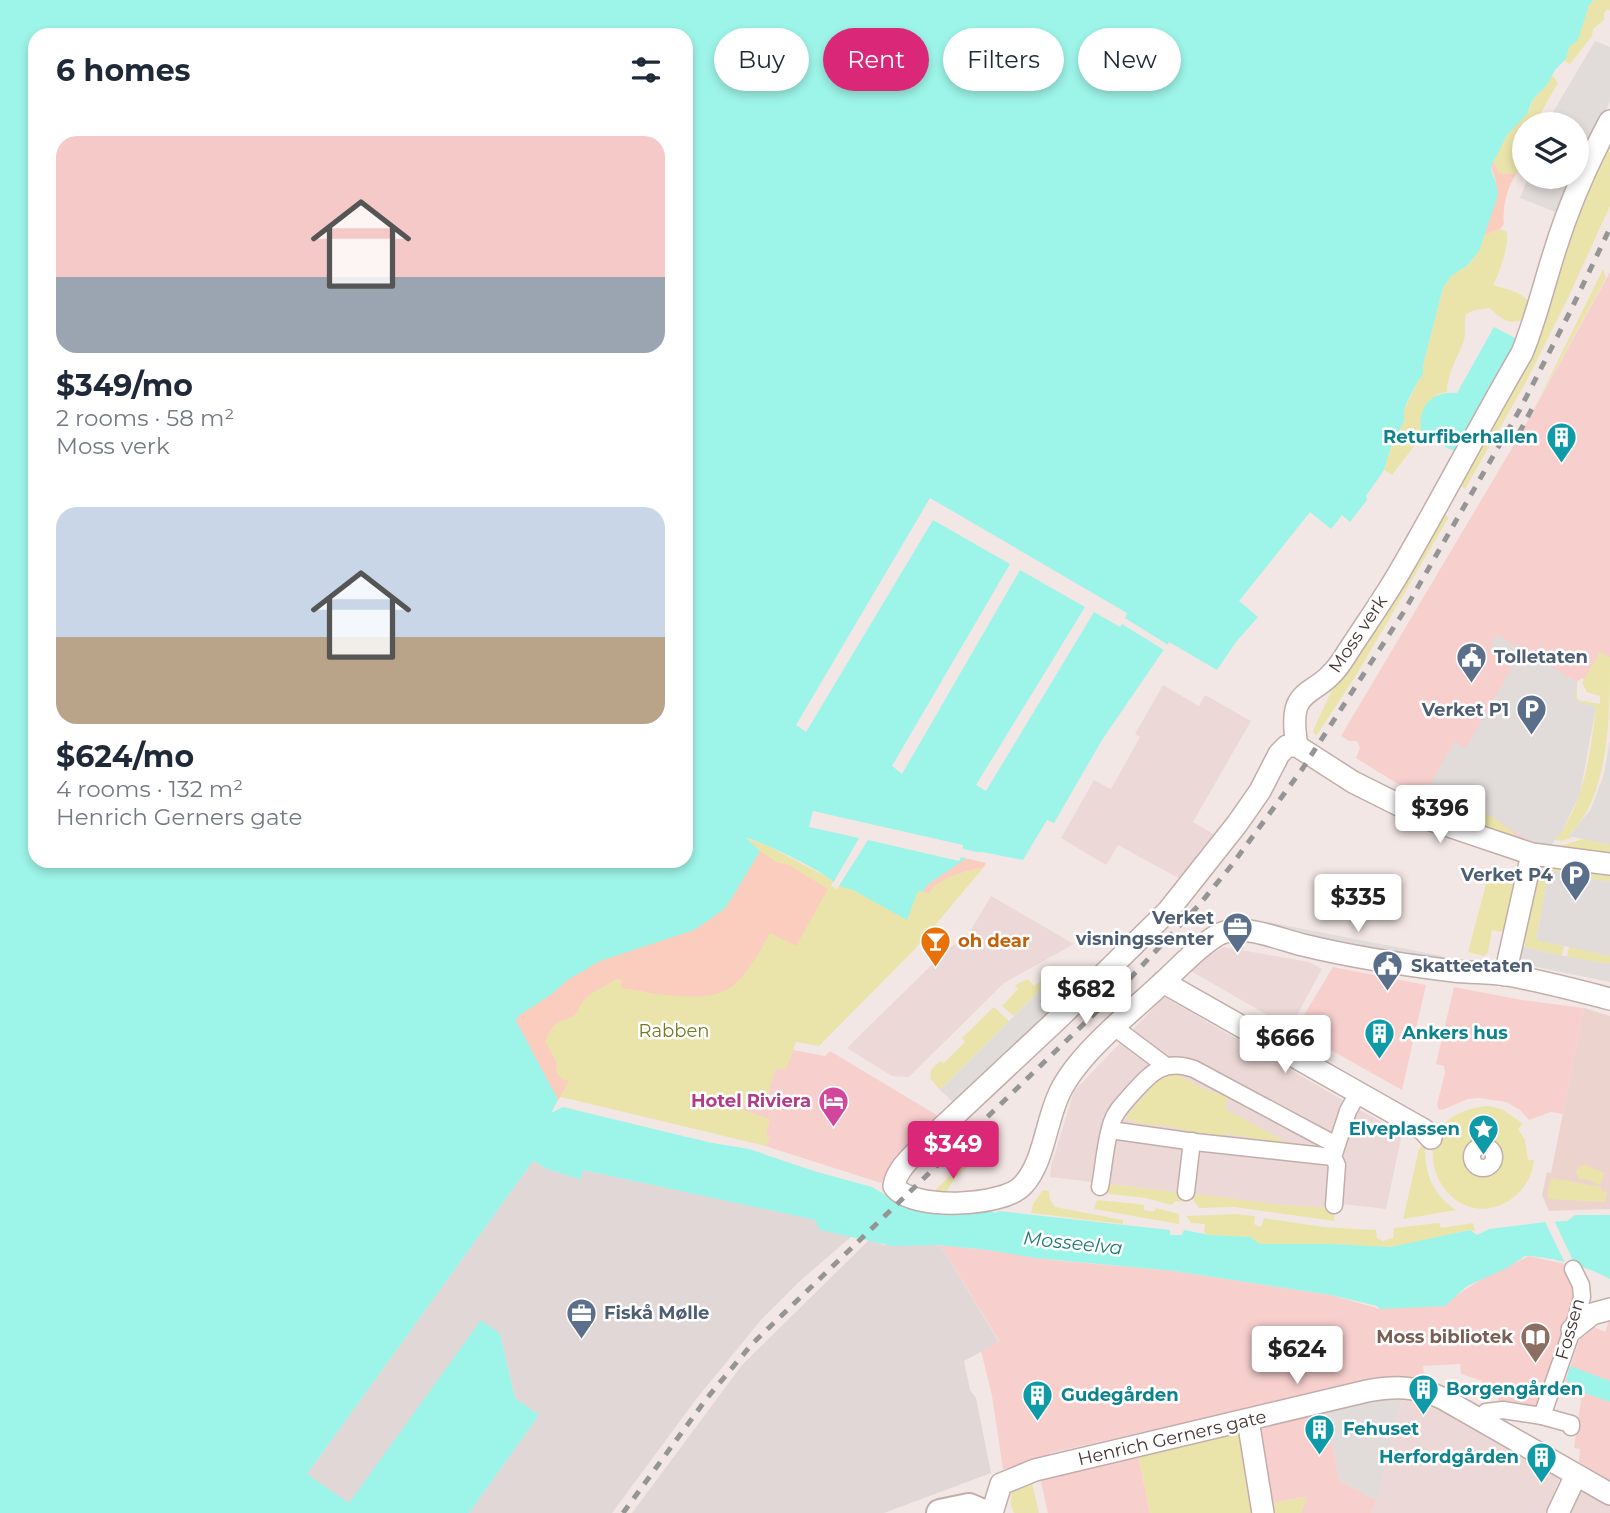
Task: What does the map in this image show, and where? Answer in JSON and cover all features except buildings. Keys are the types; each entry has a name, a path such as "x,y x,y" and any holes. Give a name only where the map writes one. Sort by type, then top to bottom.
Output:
{"street":[{"name":"Moss verk","path":"1297,746 1293,726 1294,710 1303,695 1328,679 1338,667 1395,580 1522,353 1564,224 1589,162 1610,121"},
{"path":"1610,864 1532,853 1425,818 1353,782 1297,746 1287,746 1279,754 1260,792 1237,824 1168,911 919,1149 903,1167 894,1186 902,1194 939,1202 1002,1198 1024,1185 1065,1083 1114,1027 1187,958 1218,934 1230,930 1249,931 1322,950 1446,970 1505,975 1610,999"},
{"path":"1505,975 1532,853"},
{"path":"1163,982 1423,1130 1431,1138"},
{"path":"1114,1027 1166,1066"},
{"path":"1100,1186 1110,1130 1119,1109 1149,1074 1166,1066 1183,1065 1194,1069 1334,1151"},
{"path":"1334,1205 1337,1165 1334,1151 1348,1111 1358,1093"},
{"path":"1110,1130 1192,1141 1334,1151"},
{"path":"1186,1192 1192,1141"},
{"name":"Fossen","path":"1542,1416 1582,1297 1581,1285 1573,1269"},
{"path":"1572,1330 1592,1314 1610,1309"},
{"name":"Henrich Gerners gate","path":"981,1511 1001,1484 1035,1471 1392,1387 1418,1388 1442,1398 1610,1494"},
{"path":"1486,1412 1503,1410 1542,1416 1572,1424 1571,1427"},
{"path":"1248,1420 1263,1513"},
{"path":"1558,1513 1576,1475"},
{"path":"940,1513 981,1511"}],"shaded area":[{"path":"1595,41 1610,47 1610,101 1589,147 1589,112 1553,112"},
{"path":"1523,189 1569,189 1558,213 1520,198"},
{"path":"1610,272 1610,658 1600,653 1584,680 1582,678 1577,682 1562,831 1551,845 1540,844 1416,804 1398,784 1356,758 1360,748 1357,741 1349,741 1341,736 1518,438"},
{"name":"Verket P1","path":"1497,635 1577,682 1575,700 1596,707 1580,794 1562,831 1551,845 1526,839 1495,818 1428,788 1454,742 1466,748 1515,662 1490,646"},
{"path":"1163,685 1199,706 1205,695 1251,721 1193,822 1217,836 1180,879 1118,845 1106,865 1061,838 1094,780 1111,789 1140,737 1135,734"},
{"path":"1610,740 1610,845 1569,836 1591,809 1604,774"},
{"name":"Verket P4","path":"1549,870 1610,882 1610,956 1536,940"},
{"path":"991,896 1074,944 1004,983 909,1077 892,1076 847,1048 947,950 969,933"},
{"path":"1268,922 1442,956 1442,961 1305,936 1267,927"},
{"path":"1521,946 1610,964 1610,982 1517,963"},
{"path":"1224,947 1309,962 1322,969 1290,1028 1191,971 1207,956"},
{"name":"Ankers hus","path":"1333,967 1426,985 1402,1090 1295,1030"},
{"path":"1055,975 1074,993 953,1102 940,1090"},
{"path":"1454,987 1584,1008 1563,1114 1551,1112 1529,1120 1520,1110 1506,1102 1479,1098 1438,1109 1445,1073 1444,1066 1436,1064"},
{"path":"1164,997 1402,1134 1386,1209 1342,1204 1341,1209 1281,1205 1050,1177 1074,1091"},
{"path":"1584,1008 1610,1016 1610,1209 1549,1211 1542,1195 1547,1172 1551,1173"},
{"name":"Hotel Riviera","path":"793,1050 825,1056 830,1051 940,1117 896,1161 881,1183 736,1139 753,1069 790,1059"},
{"path":"533,1161 547,1169 579,1179 583,1170 816,1220 821,1230 852,1236 800,1281 761,1320 697,1398 612,1513 469,1513 539,1415 515,1398 500,1334 349,1504 307,1474"},
{"path":"869,1240 884,1245 937,1245 945,1252 999,1342 964,1361 970,1390 976,1398 991,1473 884,1513 632,1513 742,1365"},
{"path":"937,1245 1053,1260 1174,1271 1331,1295 1380,1309 1451,1299 1486,1276 1529,1256 1565,1264 1575,1294 1539,1409 1521,1403 1519,1410 1497,1404 1499,1396 1480,1390 1482,1381 1461,1374 1460,1364 1423,1366 1424,1380 1388,1377 1377,1379 1050,1453 1050,1460 1032,1466 1003,1469 992,1396 981,1351 999,1341 945,1252"},
{"path":"1610,1318 1610,1481 1579,1462 1580,1449 1574,1448 1581,1400 1573,1385 1565,1382 1581,1335 1585,1336 1592,1326 1605,1332"},
{"path":"1402,1396 1452,1409 1561,1476 1545,1513 1371,1513 1381,1486"},
{"path":"1402,1396 1376,1500 1340,1481 1325,1409 1373,1398"},
{"path":"1325,1409 1340,1481 1376,1500 1371,1513 1301,1513 1306,1497 1266,1504 1253,1426"},
{"path":"1138,1454 1150,1513 1048,1513 1041,1482 1044,1476"},
{"path":"1583,1489 1610,1505 1610,1513 1570,1513"}],"green space":[{"path":"1594,0 1610,0 1610,11 1608,9 1604,13 1604,20 1593,29 1592,36 1570,64 1565,61 1569,47 1578,39 1589,5"},
{"path":"1552,75 1558,83 1541,112 1527,112 1533,99 1547,85"},
{"path":"1512,129 1512,174 1499,173 1493,161"},
{"path":"1610,137 1610,206 1526,382 1465,489 1459,485"},
{"path":"1500,229 1507,232 1507,244 1493,285 1523,296 1531,304 1527,318 1516,322 1507,321 1490,308 1466,314 1464,339 1450,373 1447,392 1438,394 1427,404 1422,413 1422,436 1392,475 1384,470 1391,447 1404,421 1404,410 1423,375 1423,365 1443,288 1452,275 1474,258 1484,235"},
{"path":"1603,269 1606,278 1537,403"},
{"path":"1443,514 1449,517 1355,677 1316,736 1313,731 1330,694"},
{"path":"1600,652 1610,658 1608,728 1600,776 1593,799 1583,818 1569,835 1573,837 1562,841 1554,840 1573,811 1584,778 1591,742 1596,707 1574,700 1577,682 1579,700 1600,704 1600,696 1587,692 1582,683"},
{"path":"1467,806 1495,818 1515,834 1513,836 1468,821"},
{"name":"Rabben","path":"745,838 766,845 829,878 833,882 831,886 836,889 839,885 851,889 907,919 918,891 929,893 940,882 984,867 915,949 819,1046 796,1042 786,1070 776,1068 763,1109 744,1103 743,1110 770,1119 766,1135 770,1137 766,1146 561,1097 558,1100 518,1016 760,851"},
{"path":"1583,839 1610,845 1610,855 1556,847"},
{"path":"1547,866 1610,874 1610,882 1549,871 1536,939 1564,946 1562,956 1525,947 1530,906 1542,868"},
{"path":"1489,873 1516,883 1505,929 1501,932 1492,930 1488,952 1484,956 1468,952"},
{"path":"1569,946 1610,956 1610,964 1567,957"},
{"path":"1052,972 1055,975 1014,1016 1002,1006 1018,989 1015,985 1028,979 1034,986 1043,980 1041,977"},
{"path":"994,1007 1009,1021 940,1090 930,1078 931,1070 940,1061 944,1063 965,1042 962,1038"},
{"path":"1173,1072 1208,1091 1228,1096 1225,1109 1290,1144 1228,1134 1207,1136 1173,1127 1141,1124 1124,1116 1124,1112 1128,1114 1160,1077"},
{"path":"1488,1106 1502,1109 1523,1124 1518,1129 1525,1140 1528,1160 1534,1160 1533,1166 1523,1188 1510,1200 1485,1209 1463,1205 1446,1191 1436,1172 1433,1151 1440,1130 1457,1114","holes":["1485,1146 1493,1156 1492,1164 1485,1168 1478,1166 1473,1160 1474,1152"]},
{"path":"990,1138 996,1139 954,1179 947,1191 934,1191"},
{"path":"1425,1147 1426,1166 1432,1183 1441,1197 1456,1210 1403,1219 1419,1149"},
{"path":"1585,1165 1604,1173 1601,1183 1598,1185 1590,1180 1579,1179 1576,1171"},
{"path":"1551,1178 1601,1187 1601,1191 1607,1192 1605,1202 1549,1199 1547,1196"},
{"path":"1107,1184 1184,1193 1189,1202 1176,1201 1171,1205 1146,1198 1109,1194 1106,1193"},
{"path":"1043,1190 1049,1191 1050,1200 1055,1207 1123,1220 1123,1224 1031,1213 1033,1204"},
{"path":"1188,1193 1281,1205 1335,1208 1334,1221 1234,1207 1199,1208"},
{"path":"1097,1200 1144,1205 1144,1210 1154,1212 1156,1208 1179,1214 1179,1224 1094,1209"},
{"path":"1186,1216 1255,1216 1254,1224 1260,1227 1264,1218 1323,1227 1376,1230 1377,1238 1383,1241 1393,1238 1394,1228 1439,1223 1441,1228 1473,1223 1475,1231 1468,1230 1404,1246 1258,1244 1251,1237 1204,1233 1205,1224 1191,1223"},
{"path":"1248,1429 1260,1513 1150,1513 1138,1454"},
{"path":"1031,1479 1039,1513 1014,1513 1011,1507 1013,1492"},
{"path":"1307,1497 1301,1513 1267,1513 1266,1504"}],"sand":[{"path":"1493,161 1499,173 1512,174 1512,181 1506,198 1504,224 1500,229 1484,235 1496,196"},
{"path":"760,851 828,889 796,946 770,933 738,981 715,994 680,996 623,989 621,980 617,979 592,993 575,1015 554,1026 545,1041 557,1063 556,1072 562,1079 569,1081 558,1100 515,1021 518,1016 569,979 600,961 694,930 724,909"},
{"path":"965,858 986,863 984,867 940,882 929,893 923,892 927,885"}],"water":[{"name":"Mosseelva","path":"0,0 1594,0 1589,5 1578,40 1569,47 1566,59 1533,99 1528,112 1512,112 1512,130 1493,161 1491,170 1498,195 1479,251 1467,266 1452,275 1443,288 1423,365 1423,375 1407,402 1404,421 1391,447 1384,470 1366,496 1367,500 1350,522 1342,515 1331,529 1310,512 1239,601 1258,617 1236,642 1217,670 1169,642 1102,740 1054,823 1047,820 1023,860 982,852 974,853 927,885 923,892 918,891 907,920 851,889 841,887 800,861 746,838 760,851 724,909 694,930 600,961 569,979 518,1016 516,1021 558,1100 551,1113 563,1107 712,1143 749,1149 872,1187 899,1203 1170,1230 1170,1235 1182,1235 1184,1230 1210,1235 1251,1237 1259,1244 1391,1247 1470,1230 1477,1235 1489,1229 1567,1221 1575,1215 1610,1215 1610,1279 1569,1263 1525,1256 1507,1268 1467,1286 1445,1306 1380,1309 1331,1295 1174,1271 1035,1258 937,1245 892,1246 820,1230 815,1220 583,1170 579,1179 547,1169 533,1161 307,1474 349,1503 481,1320 500,1334 515,1398 539,1415 469,1513 0,1513"},
{"path":"1494,327 1517,339 1454,451 1422,436 1423,410 1439,395 1457,393"},
{"path":"1570,1366 1610,1381 1610,1402 1582,1392 1566,1380"}],"pier":[{"path":"930,498 1127,613 1125,618 1168,645 1164,650 1122,624 1120,627 1094,612 986,791 976,785 1085,607 1020,570 902,774 892,766 1010,564 933,520 806,732 796,725"},
{"path":"813,811 963,845 963,849 987,854 987,857 961,857 959,861 868,840 837,889 832,885 859,838 809,827"},
{"path":"1543,1218 1553,1218 1576,1267 1567,1267"}],"railway":[{"path":"623,1513 707,1398 752,1344 1119,990 1199,905 1231,866 1303,768 1403,613 1519,411 1610,228"},
{"path":"1519,433 1535,403"}],"place":[{"name":"Returfiberhallen","path":"1561,464"},
{"name":"Tolletaten","path":"1471,684"},
{"name":"Verket P1","path":"1532,737"},
{"name":"Verket P4","path":"1576,902"},
{"name":"Verket visningssenter","path":"1237,955"},
{"name":"oh dear","path":"935,968"},
{"name":"Skatteetaten","path":"1388,993"},
{"name":"Ankers hus","path":"1379,1060"},
{"name":"Hotel Riviera","path":"834,1128"},
{"name":"Elveplassen","path":"1483,1156"},
{"name":"Fiskå Mølle","path":"581,1340"},
{"name":"Moss bibliotek","path":"1536,1364"},
{"name":"Borgengården","path":"1423,1416"},
{"name":"Gudegården","path":"1038,1422"},
{"name":"Fehuset","path":"1320,1456"},
{"name":"Herfordgården","path":"1542,1484"}]}
